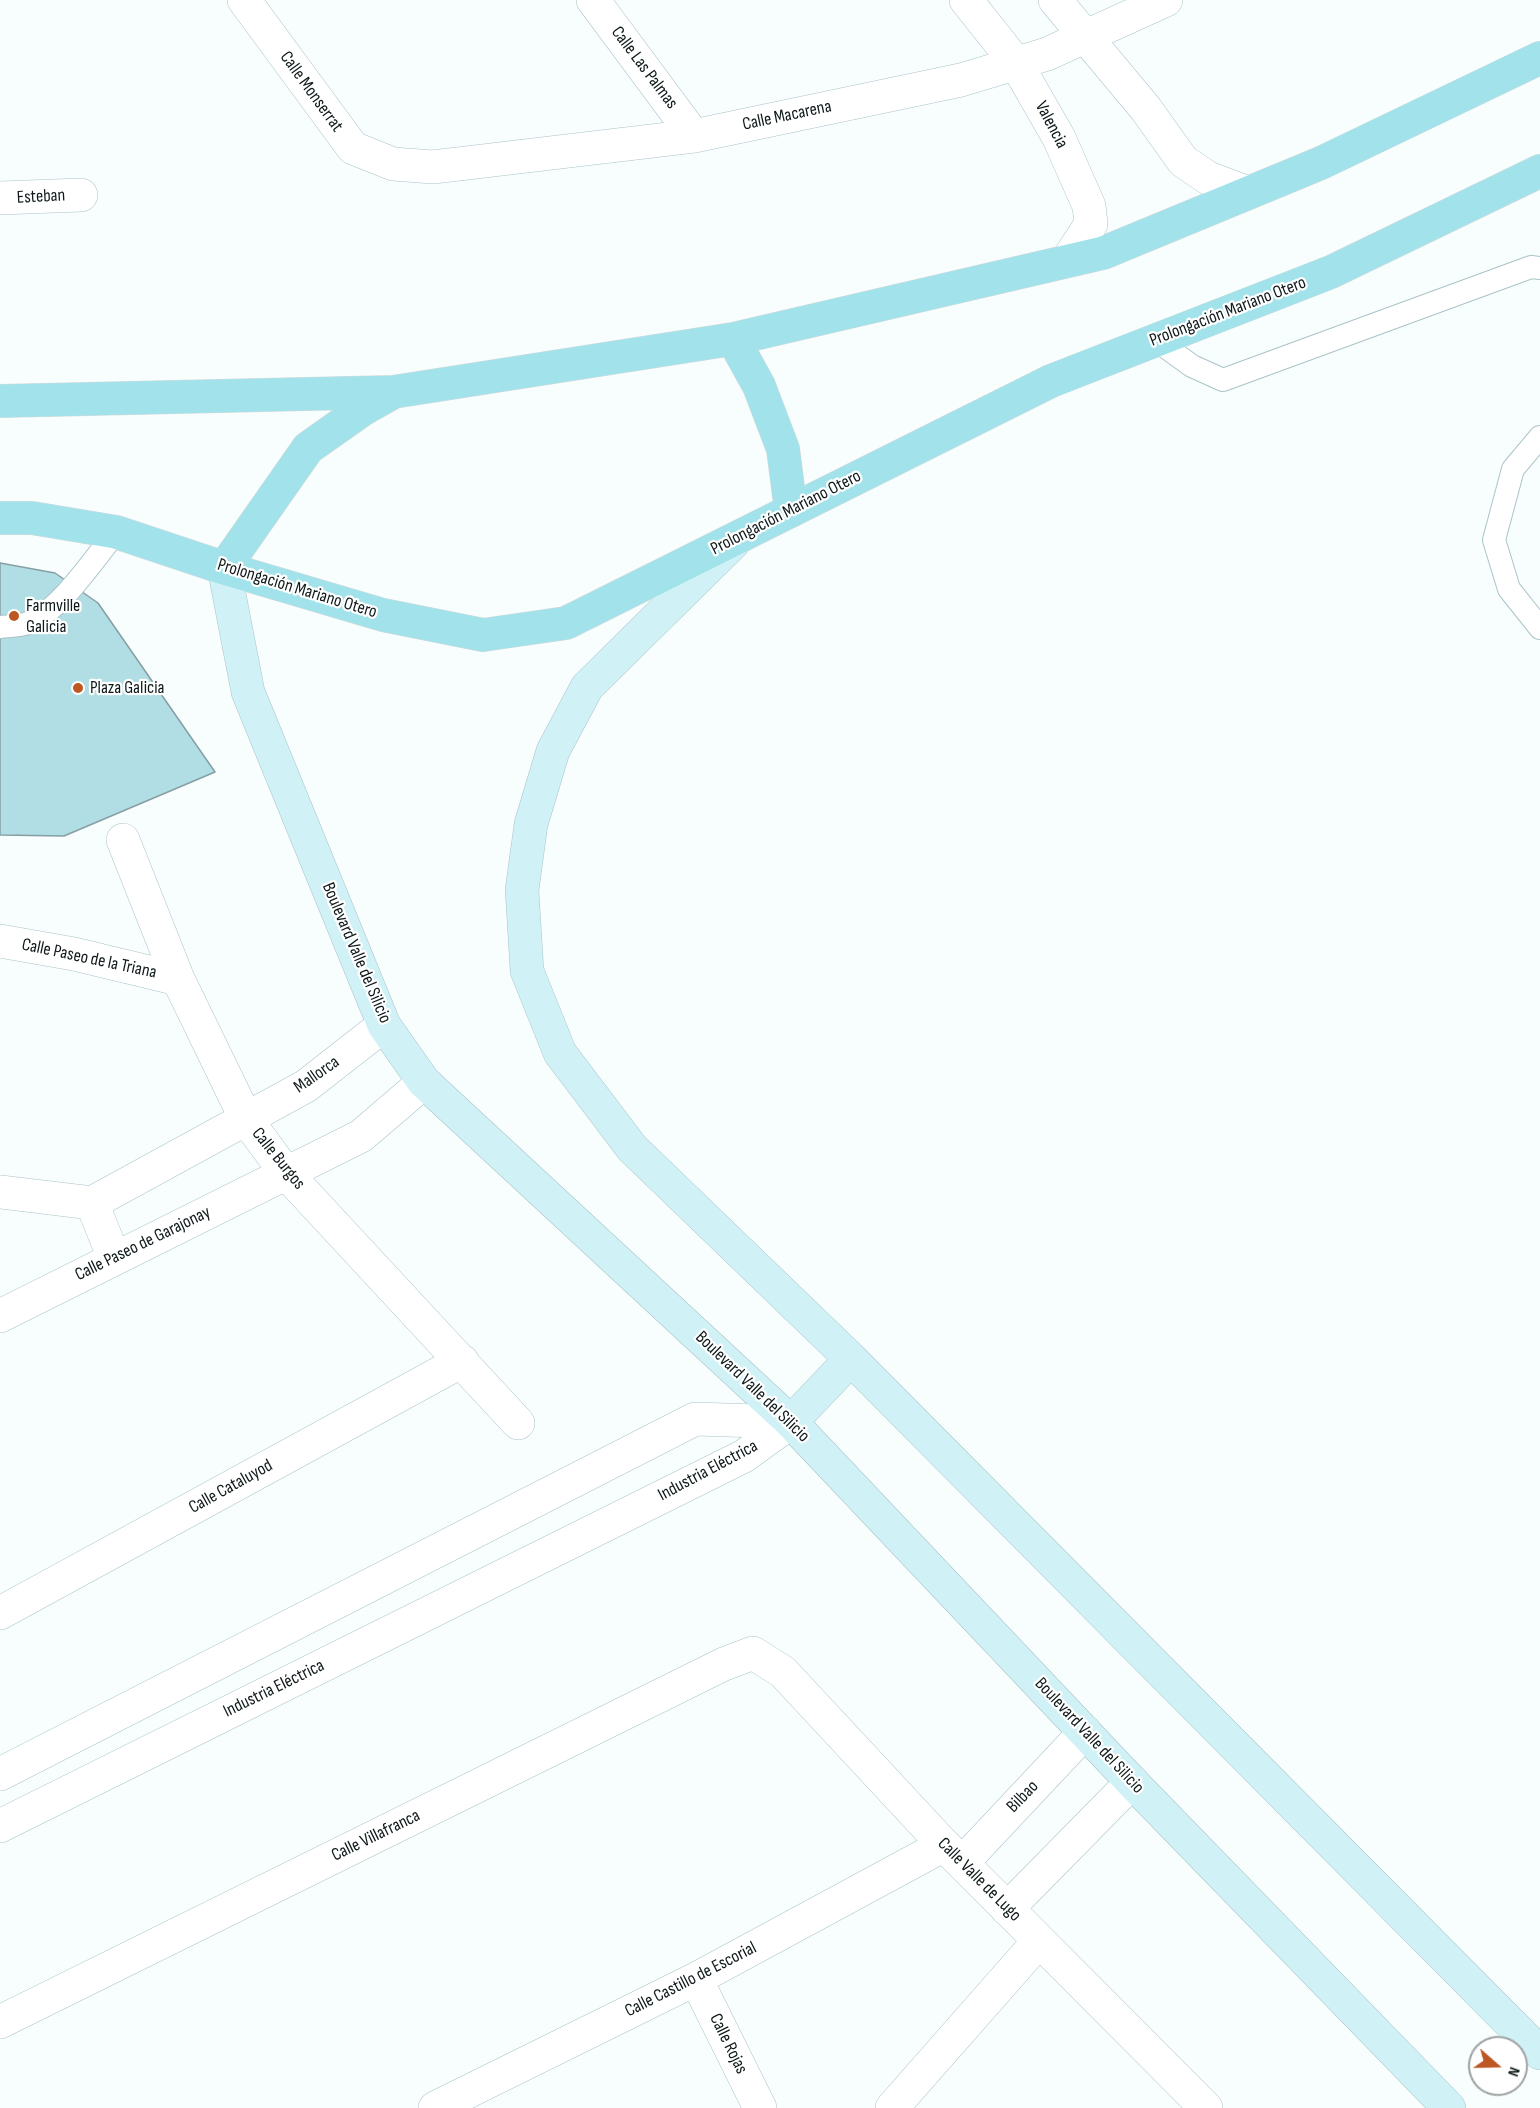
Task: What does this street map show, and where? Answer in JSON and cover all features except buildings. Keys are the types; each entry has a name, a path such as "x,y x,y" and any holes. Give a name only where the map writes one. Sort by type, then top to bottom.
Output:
{"main road":[{"path":"0,401 393,392 733,339 1103,252 1322,163 1540,58"},
{"name":"Prolongación Mariano Otero","path":"0,518 32,518 116,532 224,568 383,615 483,635 566,623 1051,381 1331,272 1540,171"},
{"path":"733,339 759,386 783,449 791,511"},
{"path":"224,568 308,448 362,410 393,392"},
{"path":"741,536 586,687 553,751 531,824 522,890 527,971 560,1053 632,1148 851,1359 1540,2054"},
{"name":"Boulevard Valle del Silicio","path":"224,568 248,692 384,1025 424,1082 790,1422 1132,1782 1449,2108"},
{"path":"790,1422 851,1359"}],"street":[{"name":"Calle Monserrat","path":"244,0 352,148 393,164"},
{"name":"Calle Las Palmas","path":"593,0 694,136"},
{"name":"Valencia","path":"966,0 1016,63 1059,138 1089,206 1091,224 1067,261"},
{"path":"1055,0 1146,109 1183,160 1208,178 1248,193"},
{"name":"Calle Macarena","path":"393,164 433,167 694,136 961,80 1047,54 1166,0"},
{"name":"Esteban","path":"0,198 81,195"},
{"name":"Calle Burgos","path":"123,840 178,979 246,1119 286,1173 518,1423"},
{"name":"Calle Paseo de la Triana","path":"0,941 74,954 178,979"},
{"name":"Mallorca","path":"246,1119 306,1086 384,1025"},
{"path":"286,1173 361,1136 424,1082"},
{"path":"0,1192 92,1203 246,1119"},
{"name":"Calle Paseo de Garajonay","path":"0,1316 286,1173"},
{"path":"92,1203 114,1258"},
{"name":"Calle Cataluyod","path":"0,1613 462,1361"},
{"name":"Industria Eléctrica","path":"0,1774 695,1419 790,1422"},
{"name":"Industria Eléctrica","path":"0,1826 744,1456 790,1422"},
{"name":"Calle Valle de Lugo","path":"753,1653 783,1672 953,1854 1206,2108"},
{"name":"Calle Villafranca","path":"0,2022 724,1665 753,1653"},
{"name":"Bilbao","path":"953,1854 1085,1732"},
{"path":"1007,1909 1132,1782"},
{"name":"Calle Castillo de Escorial","path":"448,2105 696,1979 953,1854"},
{"path":"892,2108 1039,1941"},
{"name":"Calle Rojas","path":"696,1979 760,2108"}],"lane":[{"path":"1156,340 1192,366 1223,380 1537,272"},
{"path":"1540,437 1513,469 1494,540 1509,589 1540,628"},
{"path":"0,627 27,624 46,613 68,591 116,532"}],"place":[{"name":"Farmville Galicia","path":"14,616"},
{"name":"Plaza Galicia","path":"78,688"}]}
